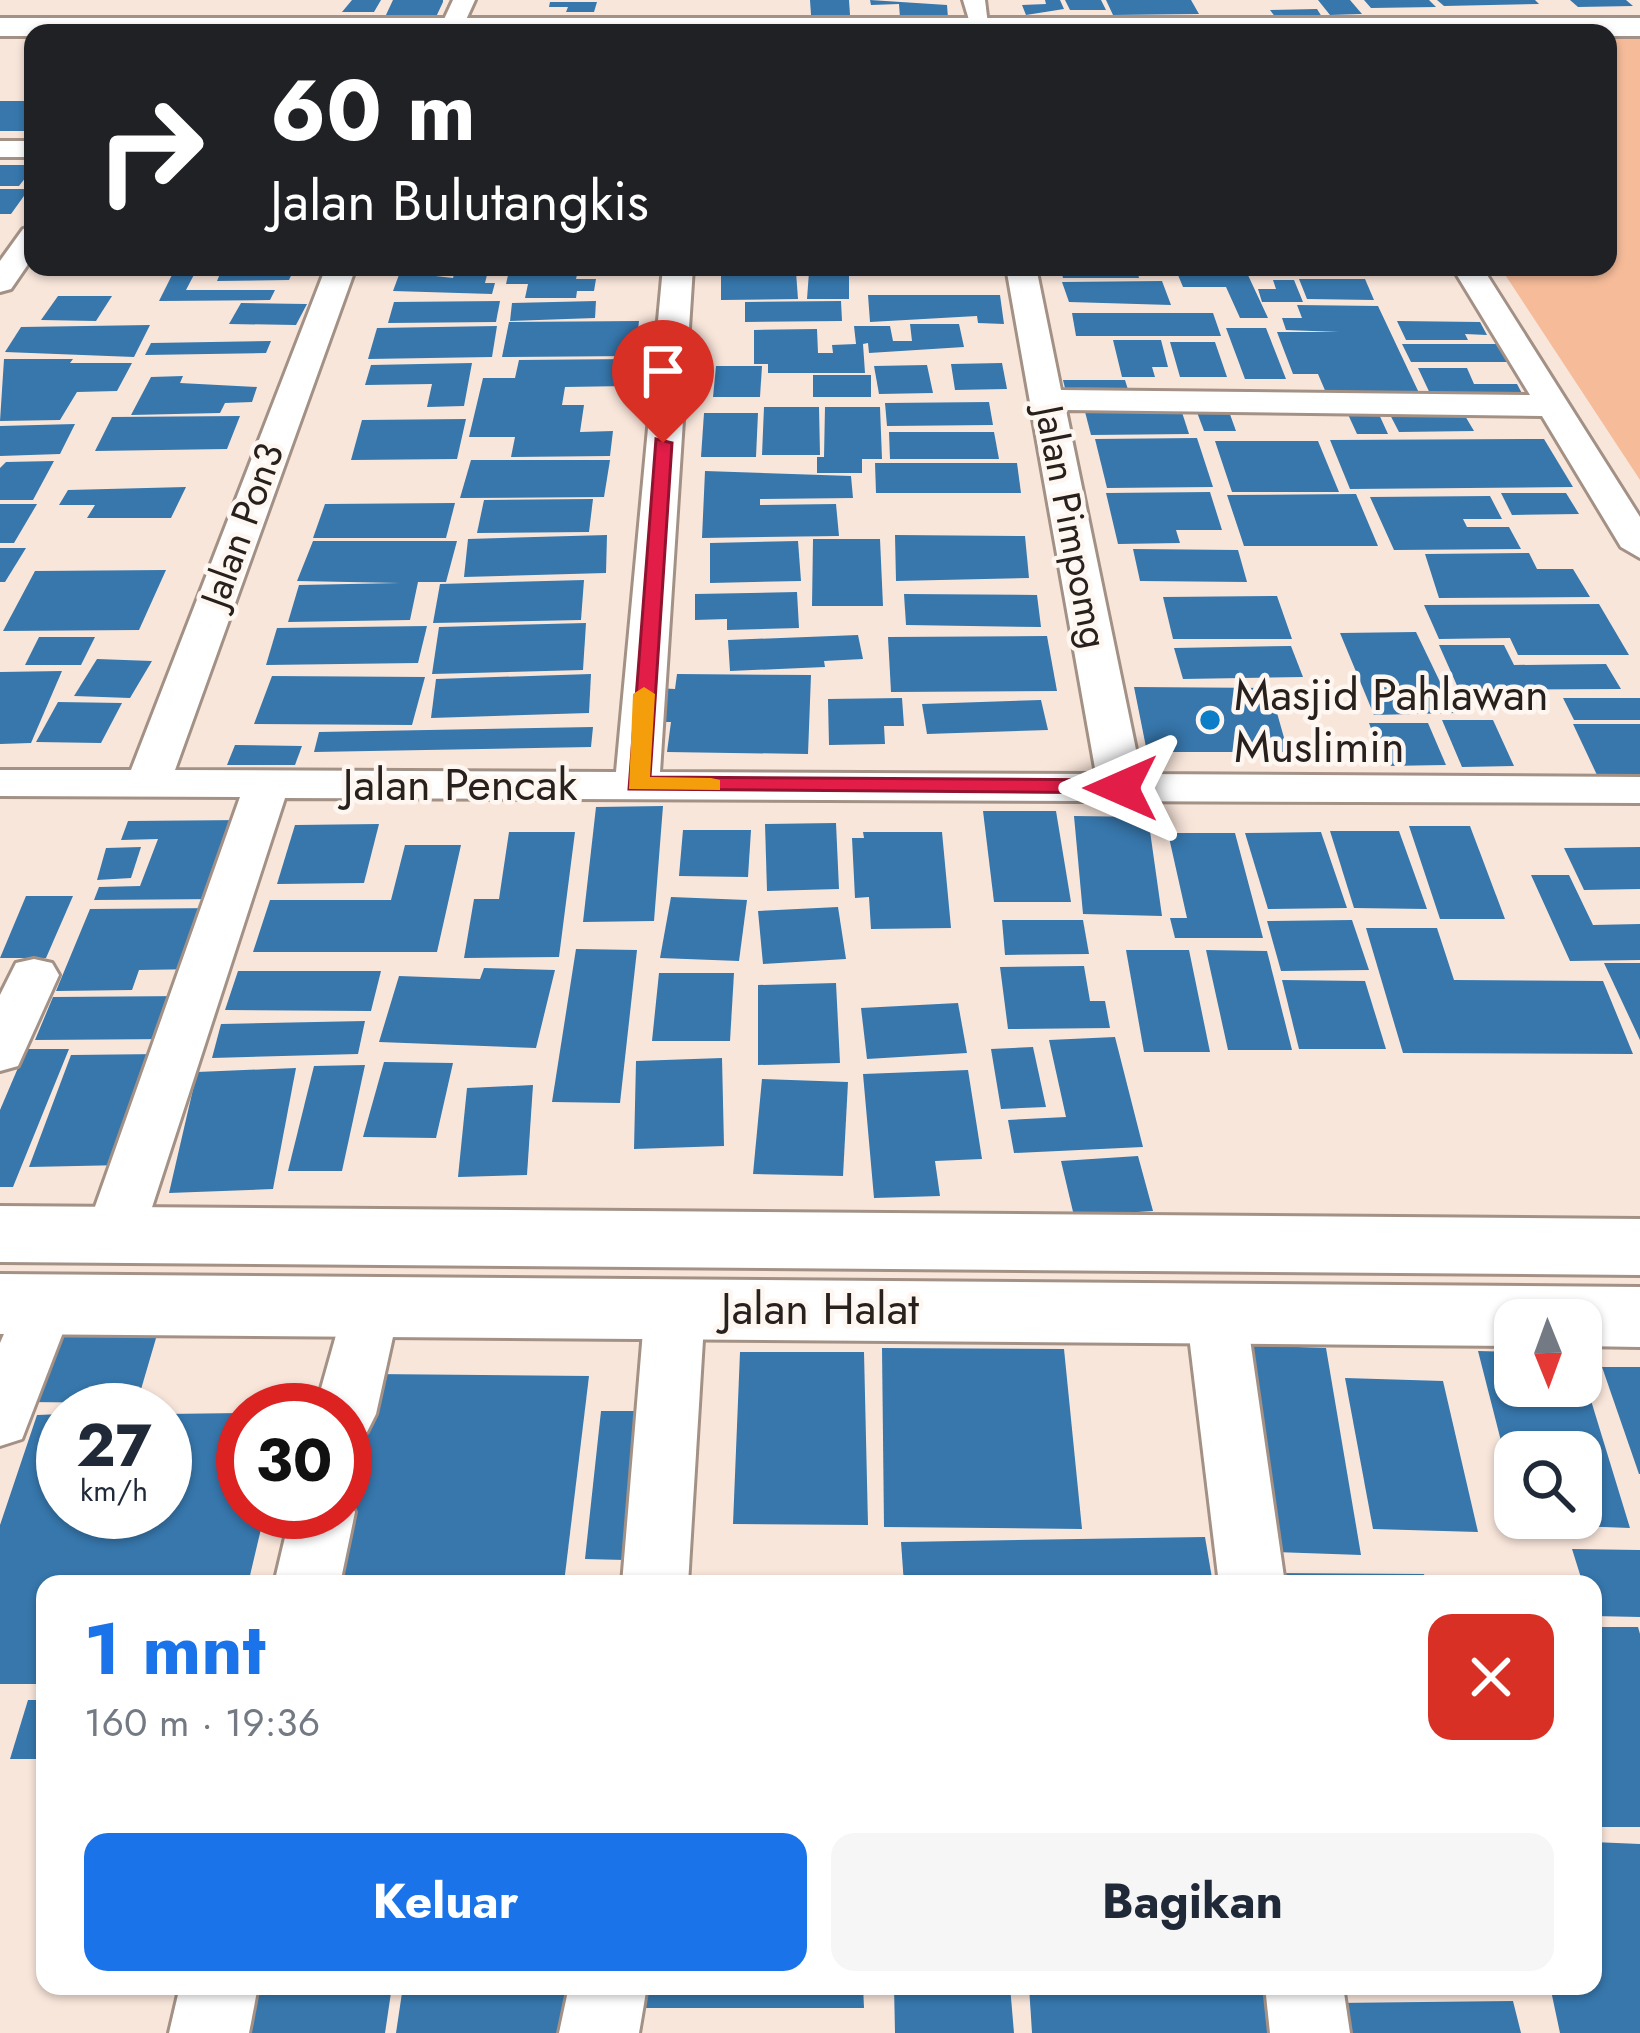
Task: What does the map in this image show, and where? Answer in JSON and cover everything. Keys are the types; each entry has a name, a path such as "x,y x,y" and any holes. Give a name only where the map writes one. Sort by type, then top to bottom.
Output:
{"street":[{"path":"106,24 458,14 978,14 1197,24"},
{"path":"0,283 24,248"},
{"name":"Jalan Pon3","path":"148,784 338,276"},
{"path":"637,784 677,276"},
{"name":"Jalan Pimpomg","path":"1023,276 1121,788"},
{"path":"1472,276 1640,547"},
{"path":"1048,400 1556,406"},
{"name":"Jalan Pencak","path":"0,783 1640,790"},
{"path":"114,1235 267,785"},
{"path":"0,1053 34,975"},
{"name":"Jalan Halat","path":"0,1234 1640,1247"},
{"path":"0,1421 23,1304"},
{"name":"Jalan Halat","path":"23,1304 1640,1317"},
{"path":"352,1383 370,1305"},
{"path":"656,1575 675,1307"},
{"path":"1216,1311 1251,1575"},
{"path":"310,1575 317,1539"},
{"path":"209,2033 217,1995"},
{"path":"599,2033 606,1995"},
{"path":"1305,1995 1310,2033"}],"shaded area":[{"path":"1617,36 1640,36 1640,480 1506,276 1617,276"}],"building":[{"path":"352,0 381,0 374,12 342,12"},
{"path":"393,0 443,2 436,17 385,17"},
{"path":"810,0 849,0 850,15 811,15"},
{"path":"870,0 947,5 948,18 900,18 899,4 871,5"},
{"path":"1045,0 1060,0 1064,9 1026,15 1022,5 1046,4"},
{"path":"1065,0 1101,0 1106,10 1070,10"},
{"path":"1106,0 1191,0 1199,14 1113,15"},
{"path":"1318,0 1350,0 1362,14 1330,15"},
{"path":"1364,0 1429,0 1436,7 1371,8"},
{"path":"1437,0 1535,0 1539,4 1444,6"},
{"path":"1570,0 1626,0 1633,6 1578,7"},
{"path":"550,2 597,2 594,12 566,12 568,7 549,7"},
{"path":"1317,9 1322,17 1276,18 1270,10"},
{"path":"0,101 24,101 24,131 0,131"},
{"path":"0,165 24,165 19,186 0,186"},
{"path":"0,189 24,189 11,214 0,214"},
{"path":"172,276 193,276 186,290 275,290 270,300 159,301"},
{"path":"219,276 291,276 289,280 217,281"},
{"path":"399,276 487,276 485,283 495,283 492,294 393,291"},
{"path":"508,276 596,279 594,291 577,291 576,298 525,298 528,284 506,284"},
{"path":"721,276 796,276 798,299 721,300"},
{"path":"809,276 849,276 849,299 807,299"},
{"path":"1062,276 1139,278 1063,278"},
{"path":"1178,276 1248,276 1268,318 1240,318 1226,287 1183,287"},
{"path":"1299,279 1365,279 1374,300 1307,299"},
{"path":"1273,280 1294,280 1303,302 1262,302 1258,289 1276,289"},
{"path":"1162,281 1171,305 1069,302 1062,282"},
{"path":"868,295 1000,295 1004,324 978,323 977,316 870,322"},
{"path":"58,296 112,296 96,321 41,320"},
{"path":"500,301 496,322 388,323 394,302"},
{"path":"596,301 595,318 510,321 512,303"},
{"path":"841,301 842,321 745,322 745,302"},
{"path":"241,303 307,304 296,325 229,324"},
{"path":"1297,305 1378,306 1420,395 1327,395 1318,374 1293,374 1277,332 1339,332 1286,330 1282,318 1302,318"},
{"path":"1072,313 1213,313 1221,336 1076,336"},
{"path":"639,321 635,356 502,357 509,322"},
{"path":"1397,321 1480,322 1487,335 1465,334 1468,340 1406,340"},
{"path":"910,324 959,324 964,347 869,353 868,343 863,344 865,373 768,373 768,364 754,364 754,330 817,329 818,353 833,353 832,345 856,344 854,326 890,326 893,341 912,341"},
{"path":"150,325 134,357 5,352 21,327"},
{"path":"497,326 492,357 368,359 377,328"},
{"path":"1226,328 1266,328 1286,379 1245,379"},
{"path":"1113,340 1161,340 1168,367 1152,367 1155,377 1122,377"},
{"path":"271,341 266,353 145,355 151,343"},
{"path":"1170,342 1215,342 1227,377 1180,377"},
{"path":"1402,344 1498,344 1508,362 1411,362"},
{"path":"4,359 132,363 117,391 77,392 60,420 0,421"},
{"path":"632,359 628,386 565,387 562,405 584,405 580,432 613,431 610,456 511,457 515,437 469,437 483,378 515,378 519,360"},
{"path":"472,363 464,406 427,407 432,384 365,385 371,365"},
{"path":"1002,363 1007,389 955,390 951,364"},
{"path":"927,365 933,393 879,394 874,366"},
{"path":"716,366 762,366 760,397 713,397"},
{"path":"1418,368 1467,368 1474,384 1517,384 1527,403 1434,402"},
{"path":"813,375 871,375 871,397 813,397"},
{"path":"183,376 180,383 257,387 252,402 225,403 220,413 131,415 151,377"},
{"path":"1063,380 1125,380 1130,396 1067,396"},
{"path":"989,402 993,425 887,426 885,403"},
{"path":"1179,403 1189,434 1091,435 1083,404"},
{"path":"1227,406 1236,431 1204,431 1195,407"},
{"path":"764,407 819,407 820,455 762,455"},
{"path":"825,407 880,407 882,459 862,459 862,473 817,473 817,457 824,457"},
{"path":"1387,409 1461,409 1474,431 1399,432"},
{"path":"1346,410 1377,410 1388,434 1357,434"},
{"path":"704,413 758,413 756,457 701,457"},
{"path":"240,416 227,449 95,451 112,417"},
{"path":"466,419 457,459 351,460 362,420"},
{"path":"75,424 60,454 0,456 0,426"},
{"path":"889,432 994,432 999,459 890,459"},
{"path":"1197,438 1213,487 1107,488 1095,439"},
{"path":"1544,439 1573,487 1350,489 1330,440"},
{"path":"1215,441 1318,441 1339,492 1232,492"},
{"path":"471,460 610,460 604,497 460,498"},
{"path":"54,461 33,500 0,500 0,468 6,462"},
{"path":"875,463 1017,463 1021,493 876,493"},
{"path":"705,471 851,476 853,498 760,499 760,505 836,504 839,536 702,538"},
{"path":"186,487 171,518 87,518 95,505 59,505 68,490"},
{"path":"1210,492 1222,530 1176,530 1180,543 1118,544 1106,493"},
{"path":"1501,493 1566,493 1579,514 1512,515"},
{"path":"1356,494 1378,546 1244,546 1227,495"},
{"path":"1490,496 1502,519 1463,519 1467,527 1509,527 1521,549 1394,550 1370,497"},
{"path":"593,499 589,532 477,533 484,500"},
{"path":"455,503 446,538 313,538 325,504"},
{"path":"0,504 37,504 14,543 0,543"},
{"path":"607,535 606,573 464,577 468,539"},
{"path":"895,535 1025,536 1029,578 896,581"},
{"path":"813,539 880,539 883,606 812,606"},
{"path":"313,541 457,541 446,582 418,582 410,620 288,622 299,585 400,583 297,581"},
{"path":"798,541 801,581 710,583 710,543"},
{"path":"0,548 26,548 5,582 0,582"},
{"path":"1133,549 1238,550 1247,582 1140,581"},
{"path":"1529,553 1537,569 1573,569 1590,597 1439,598 1425,554"},
{"path":"166,570 139,630 3,631 35,571"},
{"path":"584,580 581,620 433,623 440,584"},
{"path":"797,592 799,628 727,630 727,619 695,620 695,594"},
{"path":"904,594 1037,595 1041,627 906,625"},
{"path":"1277,596 1292,639 1173,639 1163,597"},
{"path":"1599,604 1629,655 1518,655 1510,638 1439,639 1424,605"},
{"path":"586,623 583,670 432,674 439,627"},
{"path":"427,626 418,663 266,665 277,628"},
{"path":"1416,632 1455,713 1374,715 1340,633"},
{"path":"858,635 863,659 824,661 825,667 730,671 728,640"},
{"path":"1047,636 1057,691 891,692 888,637"},
{"path":"39,637 95,637 81,665 25,665"},
{"path":"1439,645 1504,645 1514,665 1606,664 1621,689 1459,690"},
{"path":"1291,646 1303,677 1183,679 1174,648"},
{"path":"97,659 152,661 130,698 74,696"},
{"path":"62,671 31,743 0,744 0,672"},
{"path":"591,674 589,713 431,718 436,679"},
{"path":"677,674 811,675 808,754 667,752 671,722 652,722 656,688 675,689"},
{"path":"272,676 425,677 412,725 254,724"},
{"name":"Masjid Pahlawan Muslimin","path":"1134,687 1270,688 1288,752 1147,752"},
{"path":"902,698 904,726 884,726 885,744 829,745 828,699"},
{"path":"1563,698 1640,698 1640,720 1574,720"},
{"path":"1041,700 1048,730 927,734 922,704"},
{"path":"58,702 122,703 101,743 36,742"},
{"path":"1442,720 1493,720 1514,766 1462,767"},
{"path":"1369,723 1428,723 1446,765 1385,766"},
{"path":"1573,724 1640,724 1640,775 1597,775"},
{"path":"593,727 591,747 314,752 319,732"},
{"path":"235,745 302,746 295,765 227,765"},
{"path":"663,806 654,921 583,922 596,807"},
{"path":"983,811 1056,811 1071,902 994,902"},
{"path":"1074,816 1148,817 1162,916 1083,914"},
{"path":"244,820 219,899 94,900 99,887 140,886 158,839 121,840 128,821"},
{"path":"836,823 839,889 767,891 765,824"},
{"path":"379,824 364,883 277,884 295,825"},
{"path":"1409,826 1470,826 1505,919 1440,919"},
{"path":"683,830 751,830 748,877 679,876"},
{"path":"1330,831 1399,831 1427,909 1354,908"},
{"path":"509,832 575,832 559,957 464,958 474,899 499,899"},
{"path":"863,832 942,832 951,928 871,929 869,897 855,898 852,838 864,838"},
{"path":"1321,832 1347,908 1268,909 1245,833"},
{"path":"1168,833 1235,833 1263,938 1175,938 1170,918 1187,918"},
{"path":"405,845 461,845 437,952 253,952 270,900 391,900"},
{"path":"141,847 131,878 97,880 106,848"},
{"path":"1640,847 1640,889 1584,890 1564,848"},
{"path":"1531,875 1569,875 1593,925 1640,924 1640,960 1570,961"},
{"path":"26,896 73,896 46,958 0,958"},
{"path":"671,897 747,900 739,961 660,958"},
{"path":"838,907 846,959 763,964 758,911"},
{"path":"221,908 201,969 139,970 132,990 56,991 90,909"},
{"path":"1002,920 1083,920 1089,954 1005,955"},
{"path":"1352,920 1369,970 1281,971 1267,921"},
{"path":"1366,928 1437,928 1454,980 1603,981 1633,1054 1403,1053"},
{"path":"576,949 637,950 620,1103 552,1102"},
{"path":"1126,950 1189,950 1210,1052 1144,1052"},
{"path":"1206,950 1267,951 1292,1050 1228,1050"},
{"path":"1604,963 1640,963 1640,1040"},
{"path":"1084,966 1090,1001 1105,1001 1110,1028 1008,1029 1000,967"},
{"path":"484,968 555,970 536,1048 379,1042 399,976 480,979"},
{"path":"238,971 381,971 371,1011 225,1010"},
{"path":"659,973 734,973 730,1041 652,1041"},
{"path":"1282,980 1365,981 1386,1049 1299,1049"},
{"path":"836,983 840,1063 758,1065 758,985"},
{"path":"187,996 173,1039 35,1040 53,997"},
{"path":"958,1003 967,1053 867,1059 861,1008"},
{"path":"365,1021 358,1054 212,1058 221,1024"},
{"path":"1115,1037 1143,1147 1014,1153 1008,1120 1066,1117 1049,1040"},
{"path":"1033,1047 1046,1107 1001,1109 991,1049"},
{"path":"26,1049 69,1049 13,1187 0,1187 0,1110"},
{"path":"161,1054 125,1165 29,1167 71,1055"},
{"path":"722,1058 724,1146 634,1149 636,1061"},
{"path":"384,1062 453,1063 436,1138 363,1137"},
{"path":"365,1065 342,1171 288,1171 314,1066"},
{"path":"296,1068 273,1189 169,1193 197,1072"},
{"path":"968,1070 982,1159 935,1161 940,1196 874,1198 863,1074"},
{"path":"762,1079 848,1082 843,1176 753,1174"},
{"path":"533,1085 527,1175 458,1177 467,1088"},
{"path":"1138,1156 1153,1211 1074,1216 1061,1161"},
{"path":"159,1328 143,1383 36,1383 36,1402 24,1402 51,1329"},
{"path":"1246,1345 1326,1348 1361,1555 1275,1552"},
{"path":"882,1348 1064,1349 1082,1529 884,1527"},
{"path":"1478,1351 1494,1351 1494,1407 1593,1407 1600,1431 1498,1431"},
{"path":"740,1352 864,1352 868,1525 733,1524"},
{"path":"1602,1367 1640,1367 1639,1474"},
{"path":"372,1374 589,1376 565,1575 327,1575 335,1539 372,1539"},
{"path":"1345,1378 1443,1381 1478,1532 1373,1529"},
{"path":"601,1411 637,1411 625,1560 585,1559"},
{"path":"216,1413 216,1539 259,1539 250,1575 36,1575 36,1684 0,1684 0,1525 36,1418 36,1539 192,1539 192,1414"},
{"path":"1602,1436 1630,1528 1602,1527"},
{"path":"1205,1537 1211,1575 903,1575 901,1542"},
{"path":"1572,1549 1640,1550 1640,1617 1602,1616 1602,1575 1580,1575"},
{"path":"1258,1573 1424,1575 1258,1575"},
{"path":"1602,1627 1638,1627 1640,1634 1640,1827 1602,1827"},
{"path":"28,1700 36,1700 36,1759 10,1759"},
{"path":"1602,1842 1640,1844 1640,2033 1560,2033 1552,1995 1602,1995"},
{"path":"228,1995 391,1995 385,2033 221,2033"},
{"path":"402,1995 572,1995 569,2033 396,2033"},
{"path":"635,1995 863,1995 864,2008 634,2008"},
{"path":"894,1995 1011,1995 1014,2033 895,2033"},
{"path":"1030,1995 1268,1995 1274,2033 1032,2033"},
{"path":"1513,2001 1521,2033 1339,2033 1334,2003"}],"slow traffic":[{"path":"644,694 637,784 711,785"}],"place":[{"name":"Masjid Pahlawan Muslimin","path":"1210,720"}],"route":[{"path":"663,443 637,784 1121,788"}]}
